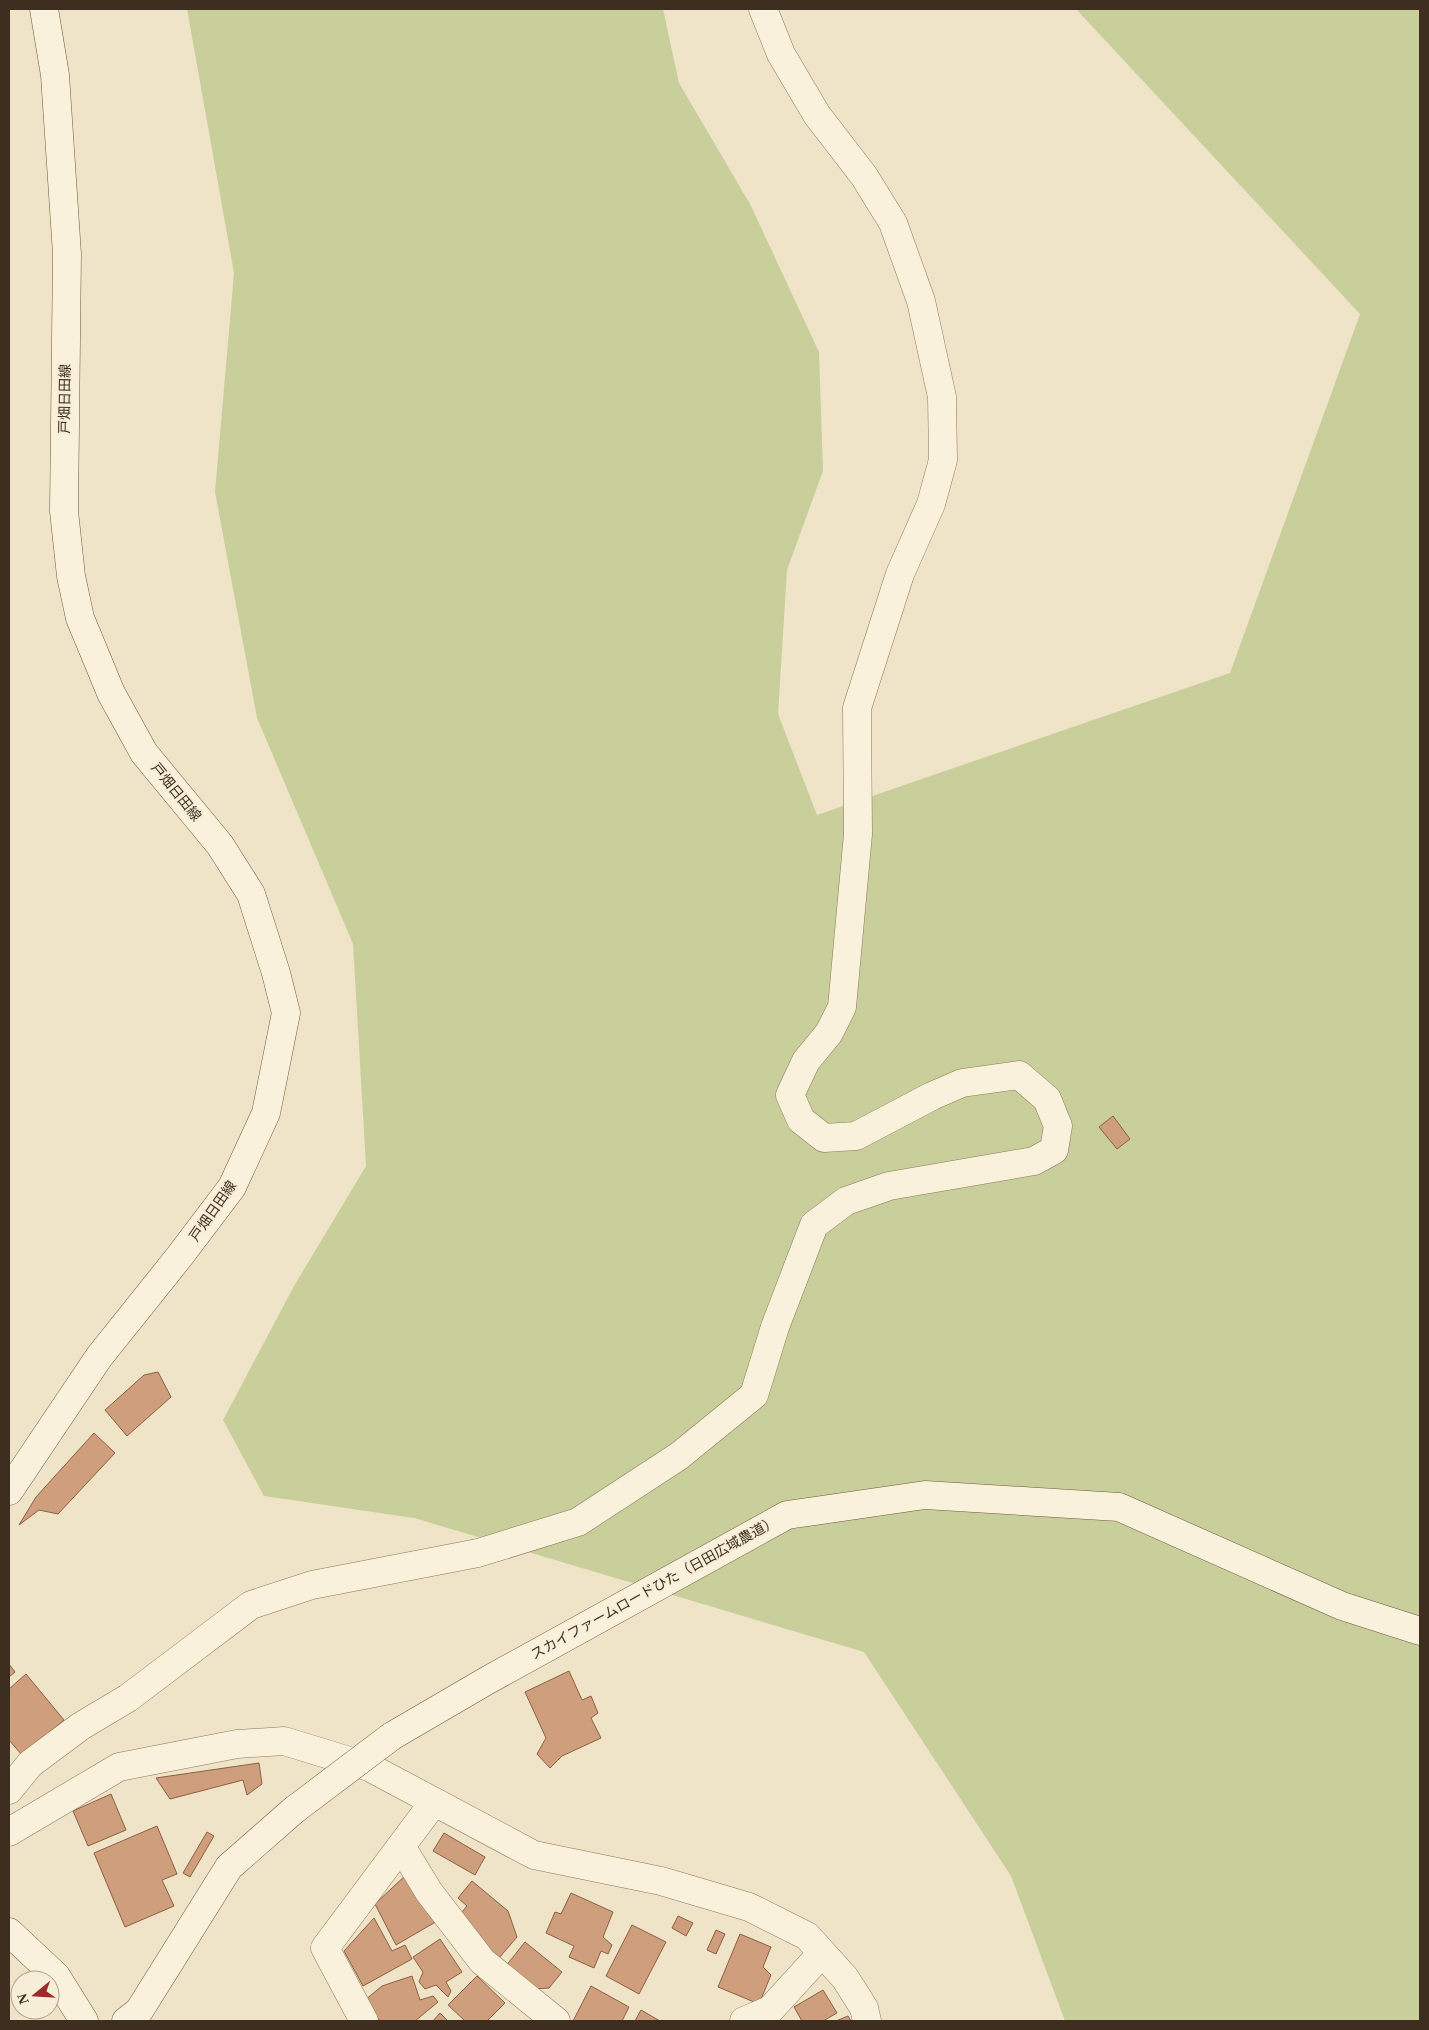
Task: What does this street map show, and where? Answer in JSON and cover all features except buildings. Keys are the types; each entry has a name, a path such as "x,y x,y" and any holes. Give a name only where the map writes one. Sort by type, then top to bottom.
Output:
{"street":[{"name":"戸畑日田線","path":"9,1491 99,1357 232,1187 266,1112 286,1013 276,973 251,894 220,845 144,753 111,693 80,618 71,576 64,511 67,254 55,76 44,9"},
{"path":"9,1790 30,1764 81,1726 128,1698 251,1605 312,1585 478,1553 578,1522 679,1456 754,1394 775,1327 814,1225 846,1201 889,1186 1034,1161 1054,1150 1058,1126 1047,1099 1019,1075 962,1083 932,1096 856,1136 824,1138 801,1120 790,1095 806,1061 829,1033 842,1007 858,834 857,708 900,574 931,504 943,460 942,397 921,301 893,224 864,176 817,115 781,54 763,9"},
{"name":"スカイファームロードひた（日田広域農道）","path":"126,2021 139,2011 229,1867 294,1810 392,1736 488,1680 787,1516 926,1495 1119,1507 1342,1606 1420,1631"},
{"path":"9,1832 120,1766 237,1744 284,1741 369,1767 534,1855 661,1881 749,1907 807,1936 845,1978 864,2008 867,2021"},
{"path":"364,2021 325,1948 434,1802"},
{"path":"402,1846 430,1892 482,1961 556,2021"},
{"path":"9,1932 56,1976 84,2021"},
{"path":"744,2021 770,2010 822,1953"}],"green space":[{"path":"187,9 663,9 679,83 750,204 819,352 823,471 787,570 778,714 817,815 1230,673 1360,314 1076,9 1420,9 1420,2021 1065,2021 1011,1876 864,1652 414,1518 264,1496 223,1420 294,1286 366,1166 353,944 257,718 215,492 234,273"}]}
